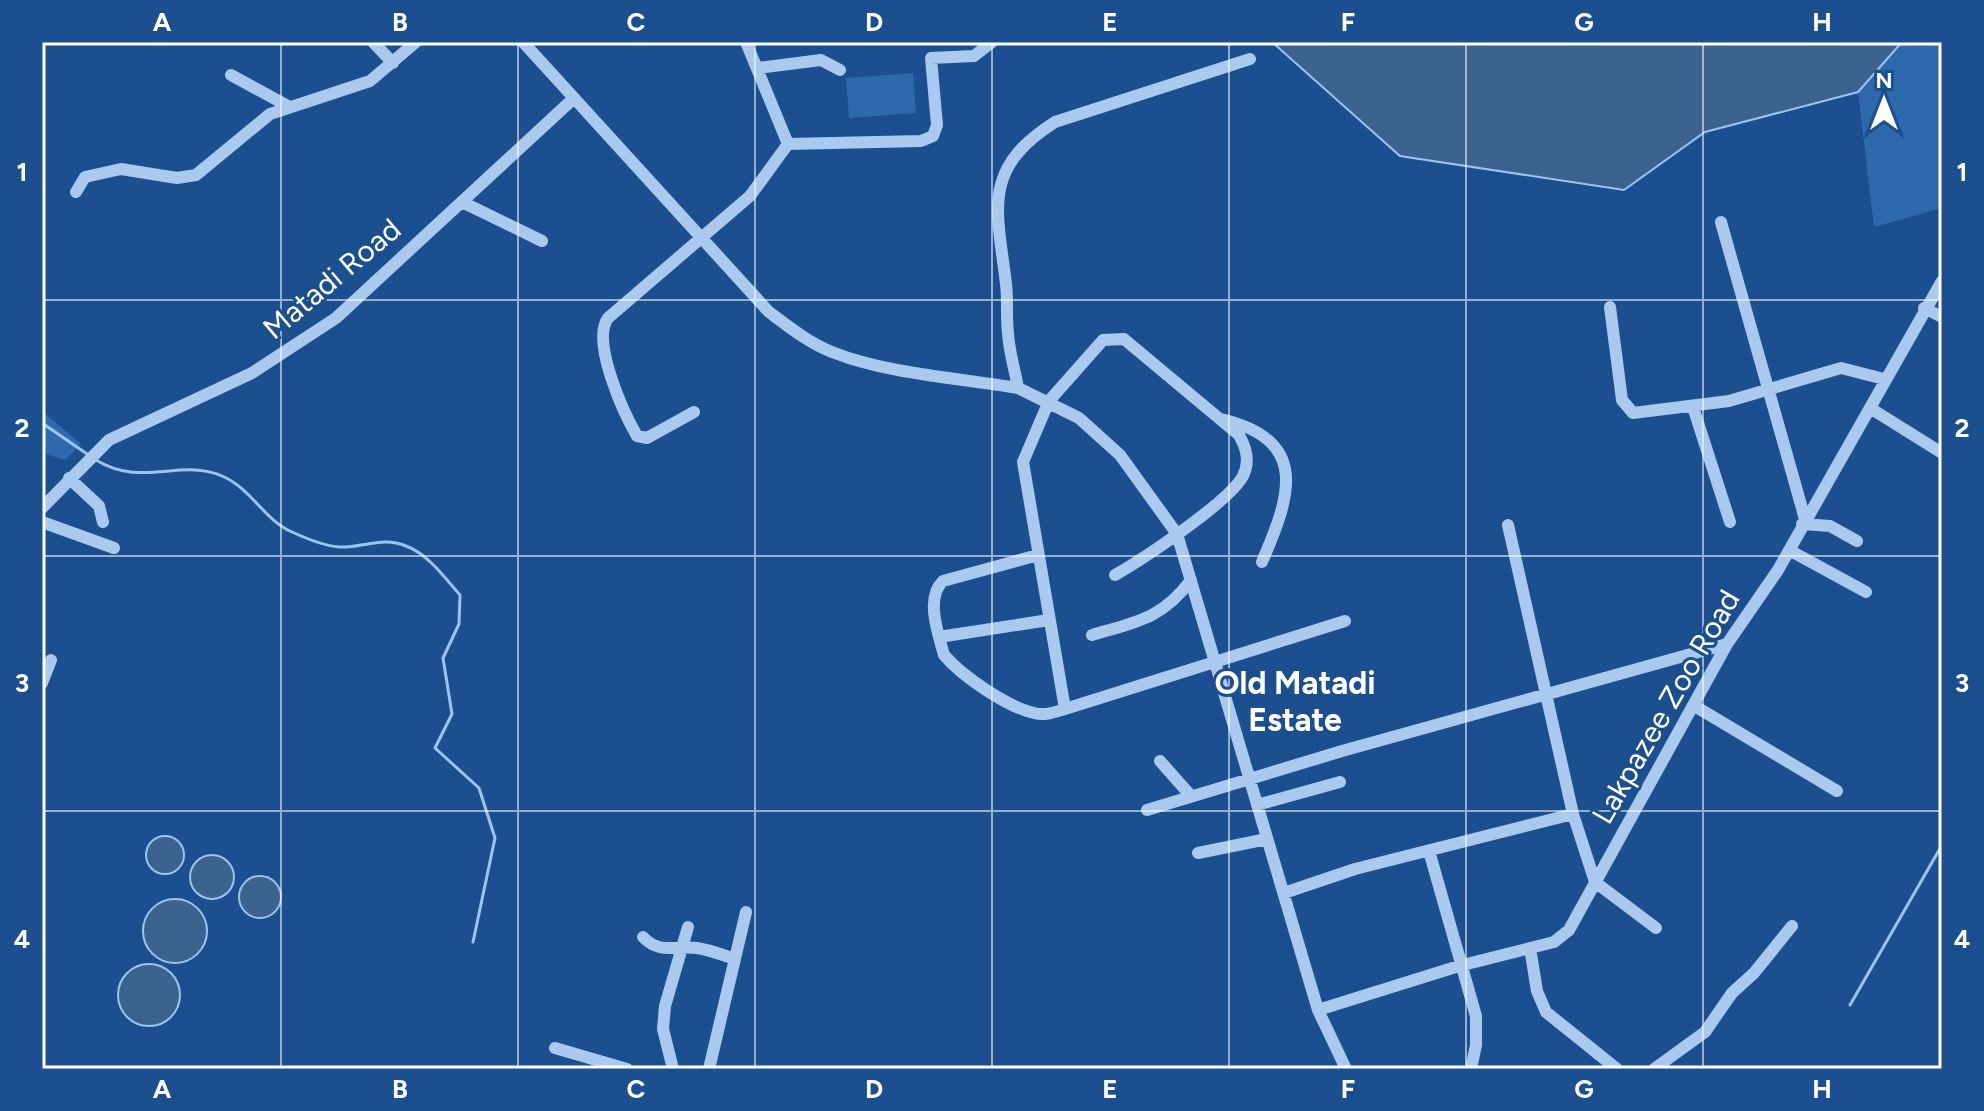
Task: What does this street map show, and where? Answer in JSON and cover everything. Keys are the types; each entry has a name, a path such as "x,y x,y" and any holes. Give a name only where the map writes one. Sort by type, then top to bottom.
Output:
{"street":[{"path":"373,42 393,63"},
{"path":"76,192 85,177 106,169 177,178 196,175 270,114 288,106 342,93 370,81 416,42"},
{"path":"523,42 769,312 830,351 862,361 1018,388 1079,418 1120,455 1177,534 1318,1010 1346,1069"},
{"path":"746,42 788,144"},
{"path":"788,144 921,141 933,136 937,125 931,58 974,56 992,42"},
{"path":"1018,388 1007,331 1006,283 996,215 1008,163 1055,122 1250,59"},
{"path":"758,68 821,60 840,70"},
{"path":"231,75 288,106"},
{"name":"Matadi Road","path":"69,478 94,452 138,424 252,373 306,341 356,300 573,99"},
{"path":"694,412 647,438 637,436 607,363 603,330 608,318 759,186 788,144"},
{"path":"462,202 542,241"},
{"path":"1721,222 1803,521 1830,526 1857,541"},
{"name":"Lakpazee Zoo Road","path":"1318,1010 1562,938 1727,644 1789,550 1942,281"},
{"path":"1610,307 1625,405 1633,413 1693,407 1769,390 1841,368 1884,379"},
{"path":"1924,308 1942,317"},
{"path":"1065,709 1023,462 1049,401 1097,345 1116,338 1124,339 1219,418 1239,435 1245,446 1241,480 1177,534 1115,575"},
{"path":"1693,407 1730,522"},
{"path":"1870,408 1942,453"},
{"path":"1219,418 1243,424 1261,433 1270,442 1285,471 1285,509 1262,562"},
{"path":"42,508 69,478 99,506 103,522"},
{"path":"42,522 114,548"},
{"path":"1508,525 1543,694 1573,814 1595,882 1656,928"},
{"path":"1789,550 1866,592"},
{"path":"1038,555 943,581 934,594 939,637 949,662 982,687 1036,714 1065,709 1215,659 1345,621"},
{"path":"1092,635 1153,617 1177,599 1191,580"},
{"path":"939,637 1049,620"},
{"path":"1147,810 1248,778 1727,644"},
{"path":"42,683 51,660"},
{"path":"1693,705 1837,791"},
{"path":"1160,761 1191,796"},
{"path":"1257,805 1340,782"},
{"path":"1284,893 1355,869 1573,814"},
{"path":"1198,853 1267,839"},
{"path":"1429,851 1459,966 1476,1016 1476,1045 1471,1069"},
{"path":"709,1069 746,912"},
{"path":"1654,1069 1705,1032 1732,993 1754,973 1792,926"},
{"path":"673,1069 663,1029 665,1006 688,927"},
{"path":"643,937 651,946 695,947 735,959"},
{"path":"1530,948 1537,991 1546,1012 1617,1069"},
{"path":"555,1048 627,1069"}],"shaded area":[{"path":"1272,42 1902,42 1858,92 1705,132 1624,190 1400,156"},
{"path":"1902,42 1942,42 1942,208 1874,227 1858,92"},
{"path":"913,73 916,113 849,118 846,78"},
{"path":"42,411 81,444 65,460 42,453"},
{"path":"165,836 179,841 184,855 179,869 165,874 151,869 146,855 151,841"},
{"path":"212,855 228,861 234,877 228,893 212,899 196,893 190,877 196,861"},
{"path":"260,876 275,882 281,897 275,912 260,918 245,912 239,897 245,882"},
{"path":"169,899 181,899 198,908 205,919 205,943 198,954 181,963 169,963 157,958 148,949 143,937 143,925 148,913 157,904"},
{"path":"143,964 155,964 171,973 178,983 178,1007 171,1017 155,1026 143,1026 123,1012 118,1001 118,989 132,969"}],"waterway":[{"path":"42,423 90,456"},
{"path":"96,460 129,472 192,470 222,476 242,488 273,520 309,539 339,547 389,542 414,550 436,567 460,595 459,624 443,658 452,714 435,748 479,788 495,838 473,942"},
{"path":"1850,1005 1942,845"}],"district":[{"name":"Old Matadi Estate","path":"1295,702"}]}
